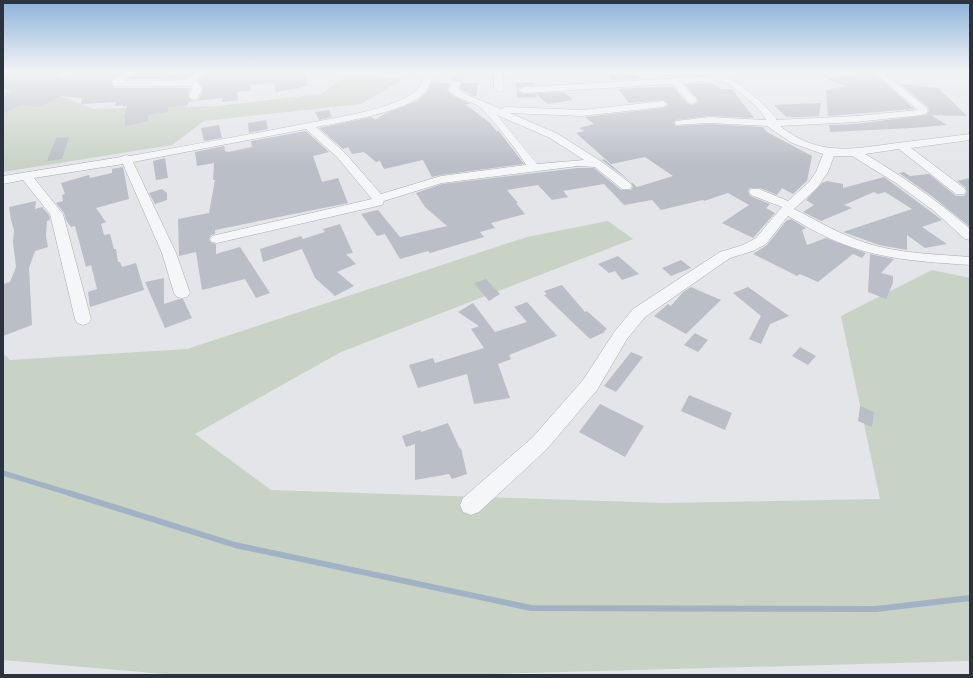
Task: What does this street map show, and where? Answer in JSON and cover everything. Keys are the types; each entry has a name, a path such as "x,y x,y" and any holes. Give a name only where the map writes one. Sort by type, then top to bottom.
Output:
{"street":[{"path":"3,180 126,158 190,149 310,127 358,116 401,103"},
{"path":"479,103 554,136 598,164 626,186"},
{"path":"496,110 540,110 567,113 608,103 663,104"},
{"path":"757,103 771,118 770,123"},
{"path":"680,123 709,120 770,123 856,119 922,112 922,108 916,103"},
{"path":"484,105 530,161 533,168"},
{"path":"770,123 798,142 830,153 854,152 970,137"},
{"path":"310,127 341,155 378,199"},
{"path":"902,146 960,191"},
{"path":"854,152 913,189 939,208 970,236"},
{"path":"471,505 540,443 590,385 622,335 639,313 724,255 748,248 761,241 788,208 813,185 822,172 827,156 830,153"},
{"path":"126,158 169,254 182,293"},
{"path":"218,239 283,223 373,204 378,202 378,199 441,180 578,163 598,164"},
{"path":"26,176 56,214 83,319"},
{"path":"755,192 788,208 847,241 870,249 896,255 970,261"}],"shaded area":[{"path":"3,103 77,103 93,109 218,106 247,103 363,103 204,121 172,145 3,172"},
{"path":"608,221 633,239 341,352 195,434 271,490 663,503 880,499 841,316 932,270 970,278 970,661 453,675 176,675 3,660 3,353 10,360 187,349 527,237"}],"building":[{"path":"3,103 48,103 40,107 20,105 3,114"},
{"path":"81,103 105,103 81,104"},
{"path":"116,103 189,103 187,106 168,107 168,112 148,115 148,121 125,126 124,118 127,106 115,106"},
{"path":"413,103 468,103 471,104 465,104 490,123 497,132 498,130 524,164 432,177 423,160 384,169 380,161 376,162 364,152 352,154 348,147 343,149 319,128 372,117 375,120 386,113"},
{"path":"666,103 687,103 692,105 697,103 742,103 754,118 709,116 676,120 674,122 675,126 709,124 763,127 767,132 812,156 807,181 793,194 782,188 777,195 760,188 750,188 748,191 750,196 770,204 766,208 775,213 753,238 722,223 749,205 728,193 704,201 661,210 652,200 624,205 604,184 563,191 568,197 552,200 538,185 507,190 525,214 491,223 495,228 480,232 484,237 430,253 428,251 400,259 385,234 377,236 361,214 378,210 400,237 447,226 425,207 416,193 442,184 578,168 594,168 621,190 631,190 633,187 631,182 602,160 604,159 637,187 673,176 645,157 611,164 576,133 585,131 579,128 594,124 585,117 663,108 669,105"},
{"path":"821,103 819,116 803,117 786,117 774,105"},
{"path":"827,103 907,103 914,109 828,116"},
{"path":"923,103 953,103 967,116 931,115 947,125 830,132 829,125 856,124 926,115 929,111 928,107"},
{"path":"329,110 332,117 319,120 315,112"},
{"path":"266,120 268,129 249,133 248,123"},
{"path":"219,125 222,138 204,141 201,128"},
{"path":"306,131 329,152 313,156 322,182 338,178 348,203 215,230 215,234 211,235 209,240 216,244 216,254 240,247 270,293 256,298 245,279 202,290 196,252 179,256 178,219 209,213 215,180 213,180 214,163 197,166 195,152 224,146 225,151 228,152 252,147 251,141"},
{"path":"69,137 62,159 47,161 56,138"},
{"path":"165,158 168,178 156,180 153,161"},
{"path":"123,167 129,199 96,208 106,222 101,224 104,235 110,234 114,249 116,249 118,262 120,262 122,267 136,263 144,290 90,307 88,292 97,289 91,265 86,267 75,226 71,227 66,220 64,213 56,203 63,201 62,195 65,194 61,183 89,175 90,178 112,173 112,169"},
{"path":"904,172 910,176 929,174 956,196 964,196 967,192 965,187 957,181 970,178 970,227 933,197 899,173"},
{"path":"884,177 942,220 922,227 947,244 925,248 907,235 907,250 879,245 843,232 912,209 885,192 878,194 874,192 844,205 852,208 821,221 803,212 814,205 806,200 822,183 827,181 843,184 843,188"},
{"path":"162,189 167,193 167,200 155,204 149,193"},
{"path":"36,201 35,209 42,207 49,215 50,220 47,221 46,236 48,247 35,251 29,268 32,325 3,336 3,284 10,282 16,267 13,242 14,230 9,207"},
{"path":"791,219 806,228 802,230 807,245 826,238 866,253 862,258 853,254 818,282 800,274 797,276 753,254 767,245 786,221"},
{"path":"340,224 353,253 346,254 356,264 337,272 354,286 335,296 315,278 302,249 263,262 260,249 301,236 303,239 325,232 323,229"},
{"path":"870,254 894,259 881,273 893,276 893,283 886,299 868,292"},
{"path":"618,256 639,274 622,280 615,271 609,273 598,264"},
{"path":"681,260 691,268 671,276 662,268"},
{"path":"164,278 164,304 183,299 192,318 165,328 145,282"},
{"path":"486,279 500,294 489,301 474,283"},
{"path":"562,285 585,312 587,311 607,329 604,331 605,332 590,339 544,295 547,294 544,291"},
{"path":"691,287 721,300 686,334 654,316 668,304 671,306 683,292"},
{"path":"748,287 789,316 770,324 761,344 749,339 761,316 733,293"},
{"path":"527,302 557,336 509,355 511,359 498,364 510,398 474,404 467,374 418,388 409,365 433,358 435,363 484,348 471,329 479,326 458,312 473,303 495,332 527,322 514,307"},
{"path":"695,333 708,340 698,352 684,345"},
{"path":"800,347 816,356 808,365 792,356"},
{"path":"631,352 643,357 616,392 604,386"},
{"path":"689,395 732,413 725,430 681,411"},
{"path":"600,404 644,426 625,457 579,432"},
{"path":"860,406 874,412 872,427 858,421"},
{"path":"448,423 460,449 461,448 467,474 452,479 449,474 415,480 415,444 406,447 402,436 420,430 421,432"}],"waterway":[{"path":"3,473 72,494"},
{"path":"69,493 235,545 531,608 876,609 970,598"}]}
